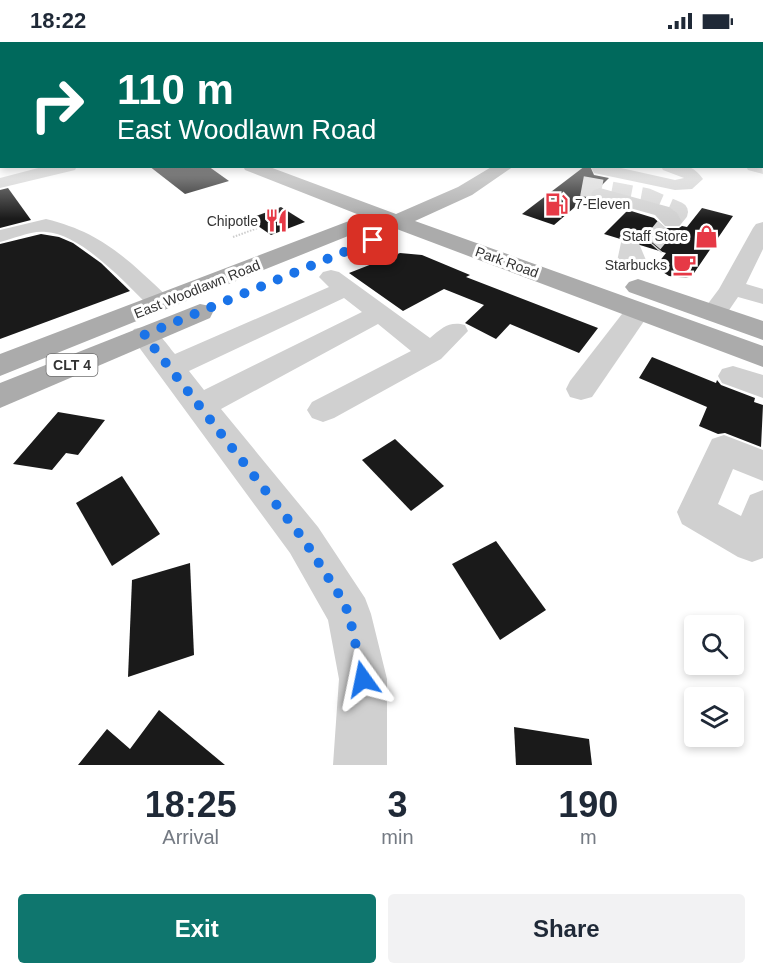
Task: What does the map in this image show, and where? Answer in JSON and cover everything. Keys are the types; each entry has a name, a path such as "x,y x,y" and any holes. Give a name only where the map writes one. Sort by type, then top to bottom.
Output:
{"main road":[{"name":"Park Road","path":"256,168 763,357"},
{"name":"Park Road","path":"300,168 763,331"},
{"name":"East Woodlawn Road","path":"0,396 152,319 365,222 396,222 465,191 503,168"},
{"name":"East Woodlawn Road","path":"0,366 244,293 373,240 387,233 396,222"}],"street":[{"path":"0,183 61,168"},
{"path":"600,169 675,185 686,185 694,179 689,172 676,168"},
{"path":"600,194 662,212 670,217 672,222"},
{"path":"0,236 46,225 72,233 107,253 152,319 170,368 304,540 349,614 363,679 360,765"},
{"path":"714,313 732,288 763,228"},
{"path":"170,368 338,282 431,352"},
{"path":"732,288 763,297"},
{"path":"581,389 638,311"},
{"path":"200,406 380,313"},
{"path":"323,410 431,352 455,331"},
{"path":"734,376 763,387"},
{"path":"763,466 724,449 696,512 752,543 763,507"}],"path":[{"path":"233,237 258,228"}],"building":[{"path":"152,168 211,168 229,181 185,194"},
{"name":"7-Eleven","path":"582,168 591,168 594,175 609,178 601,186 592,189 589,195 554,225 522,214"},
{"path":"8,188 31,220 0,228 0,190"},
{"name":"Chipotle","path":"281,207 305,222 271,235 248,219"},
{"path":"702,208 733,216 692,276 686,278 669,276 655,267 666,253 604,234 628,210 654,218 665,228 679,228 687,227"},
{"path":"41,234 59,237 73,243 101,263 130,291 0,339 0,244"},
{"path":"400,253 422,255 470,275 466,277 598,328 579,353 510,324 496,339 465,323 484,305 444,289 403,311 349,273"},
{"path":"652,357 716,383 717,380 721,385 755,398 754,402 763,405 761,447 699,426 707,407 639,378"},
{"path":"58,412 105,420 78,455 66,453 52,470 13,464"},
{"path":"395,439 444,486 411,511 362,460"},
{"path":"122,476 160,534 112,566 76,503"},
{"path":"496,541 546,610 500,640 452,564"},
{"path":"190,563 194,655 128,677 132,580"},
{"path":"159,710 225,765 78,765 107,729 130,749"},
{"path":"514,727 589,739 592,765 516,765"}],"tunnel":[{"path":"582,186 646,198 678,212 651,245"},
{"path":"619,252 638,254 653,244"}],"place":[{"name":"7-Eleven","path":"557,204"},
{"name":"Chipotle","path":"276,221"},
{"name":"Staff Store","path":"706,236"},
{"name":"Starbucks","path":"685,265"}],"route":[{"path":"363,679 349,614 340,596 304,540 144,335 373,240"}]}
